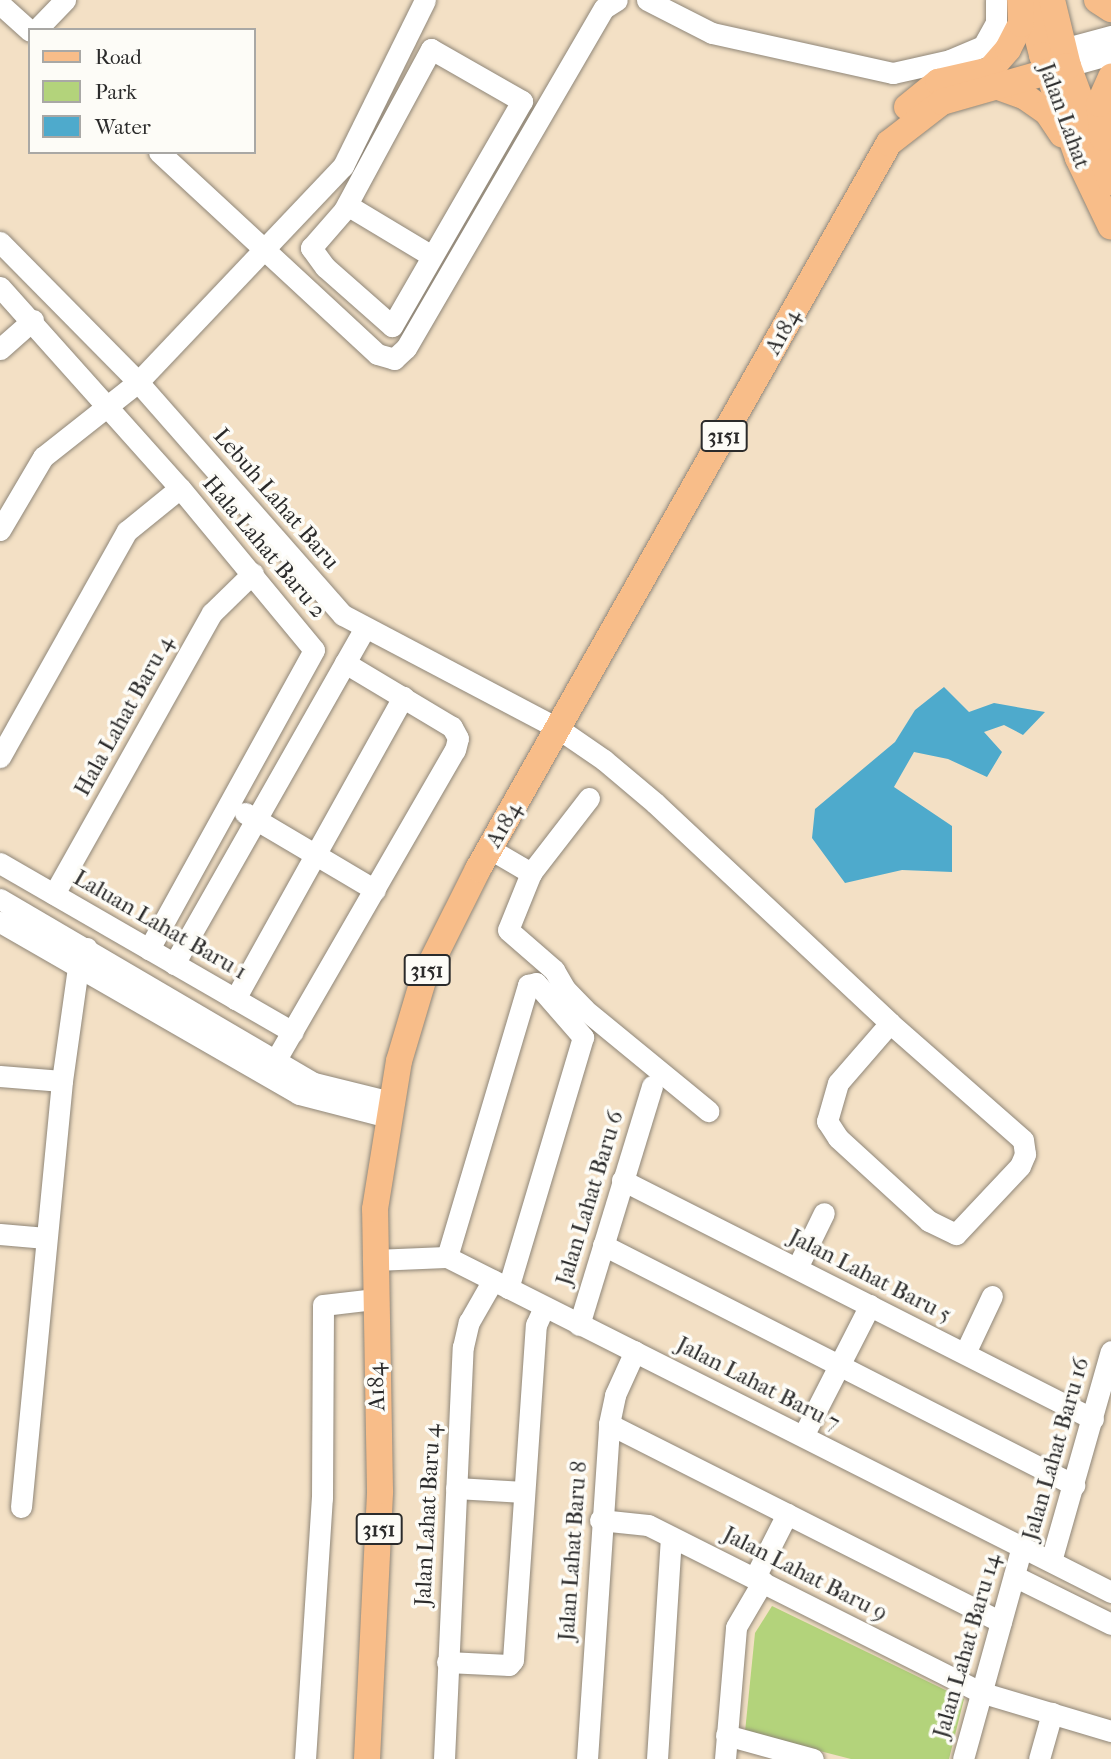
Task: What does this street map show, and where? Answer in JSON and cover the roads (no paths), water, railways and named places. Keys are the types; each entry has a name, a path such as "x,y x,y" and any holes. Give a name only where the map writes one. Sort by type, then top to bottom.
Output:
{"main road":[{"path":"1020,0 1021,24 991,78 1047,112 1078,158"},
{"name":"Jalan Lahat","path":"1028,0 1055,60"},
{"name":"Jalan Lahat","path":"1052,0 1055,60 1078,158 1111,227"},
{"path":"1097,0 1111,9"},
{"path":"1055,60 1109,176"},
{"name":"A184","path":"367,1759 379,1518 373,1260 389,1109 424,976 490,849 889,143 942,102 991,78 1055,60"},
{"path":"1109,176 1099,104 1111,77"}],"street":[{"path":"38,28 65,0"},
{"path":"647,0 712,33 893,73 950,60 983,46 996,23 996,0"},
{"path":"161,154 377,354 394,359 400,354 604,8 615,1"},
{"path":"0,4 28,29"},
{"path":"0,530 43,457 106,404 138,382 342,166 422,9"},
{"path":"1055,60 1111,36"},
{"path":"431,50 522,101 392,326 326,267 311,248 347,205 431,50"},
{"path":"1055,60 1111,54"},
{"path":"347,205 432,256"},
{"name":"Lebuh Lahat Baru","path":"0,243 138,382 343,615 364,629 559,729 656,803 890,1023 1023,1140 1025,1154 1020,1166 956,1234 929,1221 838,1138 827,1121 838,1083 890,1023"},
{"path":"302,286 326,267"},
{"name":"Hala Lahat Baru 2","path":"0,287 33,320 180,488 314,650 149,949"},
{"path":"0,349 33,320"},
{"path":"0,757 127,531 180,488"},
{"name":"Hala Lahat Baru 4","path":"54,894 212,613 253,573"},
{"path":"174,964 364,629"},
{"path":"272,1068 456,750 458,738 452,727 345,663"},
{"path":"235,999 403,698"},
{"path":"589,798 531,873 523,901 507,925 512,937 554,970 565,989 584,1009 708,1111"},
{"path":"230,804 375,890"},
{"path":"490,849 531,873"},
{"name":"Laluan Lahat Baru 1","path":"0,863 293,1032"},
{"path":"0,899 82,957 272,1068 389,1109"},
{"path":"0,922 82,957"},
{"path":"21,1507 62,1082 82,957"},
{"name":"Jalan Lahat Baru 4","path":"444,1759 463,1347 470,1322 500,1284 583,1037 545,990 536,983 528,985 447,1257"},
{"path":"0,1076 62,1082"},
{"name":"Jalan Lahat Baru 6","path":"579,1325 652,1086"},
{"name":"Jalan Lahat Baru 5","path":"622,1180 1093,1419"},
{"path":"797,1268 824,1213"},
{"path":"0,1234 46,1238"},
{"path":"603,1245 1074,1485"},
{"name":"Jalan Lahat Baru 7","path":"373,1260 447,1257 1111,1592"},
{"path":"965,1353 992,1296"},
{"path":"305,1759 322,1498 323,1305 374,1299"},
{"path":"803,1436 870,1305"},
{"path":"447,1662 509,1665 513,1660 536,1325 544,1307"},
{"name":"Jalan Lahat Baru 8","path":"587,1759 600,1520 609,1424 615,1395 635,1351"},
{"name":"Jalan Lahat Baru 16","path":"1051,1561 1111,1351"},
{"path":"609,1424 1001,1622"},
{"path":"456,1488 524,1492"},
{"path":"725,1759 736,1627 787,1514"},
{"name":"Jalan Lahat Baru 9","path":"600,1520 648,1525 980,1692 1111,1731"},
{"path":"657,1759 671,1536"},
{"name":"Jalan Lahat Baru 14","path":"963,1759 1022,1546"},
{"path":"1014,1576 1111,1623"},
{"path":"1039,1759 1052,1713"},
{"path":"726,1735 813,1759"}],"water":[{"path":"944,687 969,712 994,703 1045,712 1023,735 1004,725 984,732 1002,752 987,777 948,759 914,752 894,787 952,826 952,872 902,870 845,883 812,838 815,809 895,742 915,710"}]}
